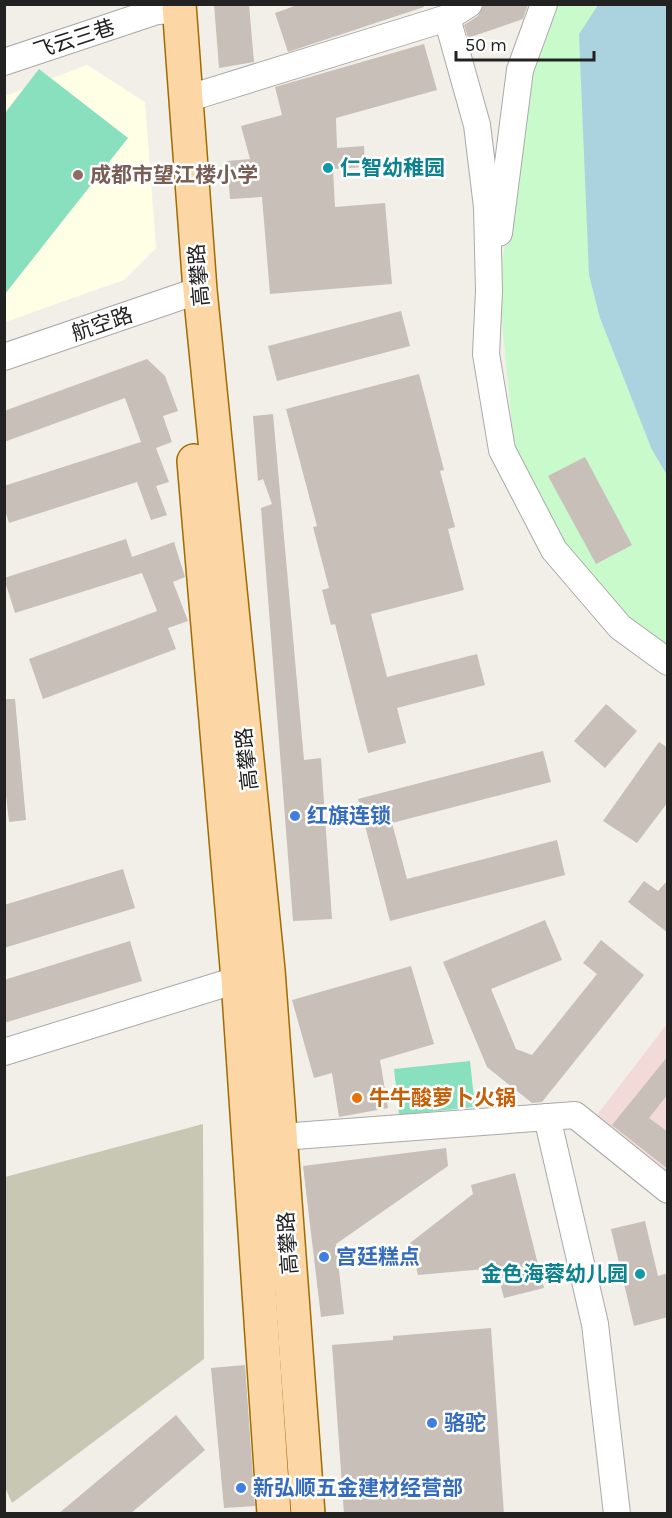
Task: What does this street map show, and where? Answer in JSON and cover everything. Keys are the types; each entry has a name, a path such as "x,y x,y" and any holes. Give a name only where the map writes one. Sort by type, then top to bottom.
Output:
{"main road":[{"name":"高攀路","path":"168,7 186,99 190,293"},
{"name":"高攀路","path":"168,7 190,293 253,975 274,1514"},
{"name":"高攀路","path":"253,975 281,1137 308,1514"}],"street":[{"path":"186,99 447,18 469,4"},
{"path":"489,291 497,252 520,70 543,4"},
{"name":"飞云三巷","path":"4,62 168,7"},
{"path":"447,18 477,125 487,207 489,291 486,354 502,450 554,550 620,627 668,662"},
{"name":"航空路","path":"4,357 190,293"},
{"path":"4,1052 253,975"},
{"path":"281,1137 575,1115 668,1190"},
{"path":"547,1117 595,1324 617,1514"}],"shaded area":[{"name":"成都市望江楼小学","path":"87,65 145,102 156,248 124,280 5,322 5,96"},
{"path":"667,1024 667,1180 594,1119"},
{"path":"203,1124 204,1359 12,1503 4,1485 5,1177"}],"green space":[{"path":"542,5 598,5 579,34 600,318 652,450 667,475 667,652 603,594 562,537 514,444 499,292 527,60"},
{"path":"39,69 128,138 5,294 5,113"},
{"path":"470,1061 475,1107 399,1115 394,1069"}],"water":[{"path":"598,5 667,5 667,475 652,450 600,318 589,275 579,34"}],"building":[{"path":"214,4 249,4 254,62 219,68"},
{"path":"300,4 424,4 424,7 288,52 275,13"},
{"path":"484,4 528,4 523,19 468,38 464,25 478,16"},
{"path":"424,44 437,90 336,118 337,148 364,146 365,167 333,169 335,207 385,203 392,284 270,294 262,197 230,199 227,161 250,159 241,126 282,115 275,87"},
{"path":"401,311 410,346 277,381 268,346"},
{"path":"147,359 165,376 178,411 163,416 172,442 156,448 169,482 156,486 167,515 151,520 137,482 9,523 4,507 4,486 141,442 125,398 4,442 4,411"},
{"path":"419,374 444,470 440,471 455,527 448,529 464,590 371,614 387,677 477,654 485,685 397,708 406,743 368,753 335,624 331,625 322,590 329,588 313,527 317,526 286,409"},
{"path":"273,414 304,760 321,758 332,919 293,921 261,508 272,504 263,479 258,481 253,416"},
{"path":"585,457 632,545 596,564 548,476"},
{"path":"126,539 132,557 174,542 185,577 173,582 188,621 168,628 176,649 43,699 29,659 157,611 142,573 15,613 4,578"},
{"path":"4,699 15,699 26,820 9,822 4,778"},
{"path":"606,704 637,731 605,768 574,741"},
{"path":"659,742 668,748 668,802 637,843 603,821"},
{"path":"543,751 551,782 392,823 407,879 557,840 565,875 390,921 358,799"},
{"path":"123,869 135,908 4,948 4,905"},
{"path":"668,880 668,933 628,902 644,881 658,891"},
{"path":"545,920 562,960 491,989 516,1049 532,1055 597,974 583,963 601,940 644,975 542,1102 532,1103 487,1067 443,962"},
{"path":"130,941 142,981 4,1023 4,980"},
{"path":"411,966 434,1044 380,1060 388,1108 339,1117 332,1073 314,1078 292,1000"},
{"path":"668,1056 668,1094 649,1118 668,1132 668,1169 612,1125"},
{"path":"446,1148 448,1166 336,1244 344,1314 321,1317 303,1166"},
{"path":"515,1173 544,1288 504,1298 496,1268 418,1275 410,1243 473,1194 471,1185"},
{"name":"金色海蓉幼儿园","path":"645,1221 658,1276 668,1273 668,1317 634,1326 611,1229"},
{"path":"491,1328 504,1514 344,1514 332,1345 393,1340 393,1336"},
{"path":"245,1365 255,1506 224,1508 211,1368"},
{"path":"176,1415 205,1450 130,1514 58,1514"}],"place":[{"name":"仁智幼稚园","path":"328,168"},
{"name":"成都市望江楼小学","path":"78,175"},
{"name":"红旗连锁","path":"295,816"},
{"name":"牛牛酸萝卜火锅","path":"357,1098"},
{"name":"宫廷糕点","path":"324,1257"},
{"name":"金色海蓉幼儿园","path":"640,1274"},
{"name":"骆驼","path":"432,1423"},
{"name":"新弘顺五金建材经营部","path":"241,1488"}]}
